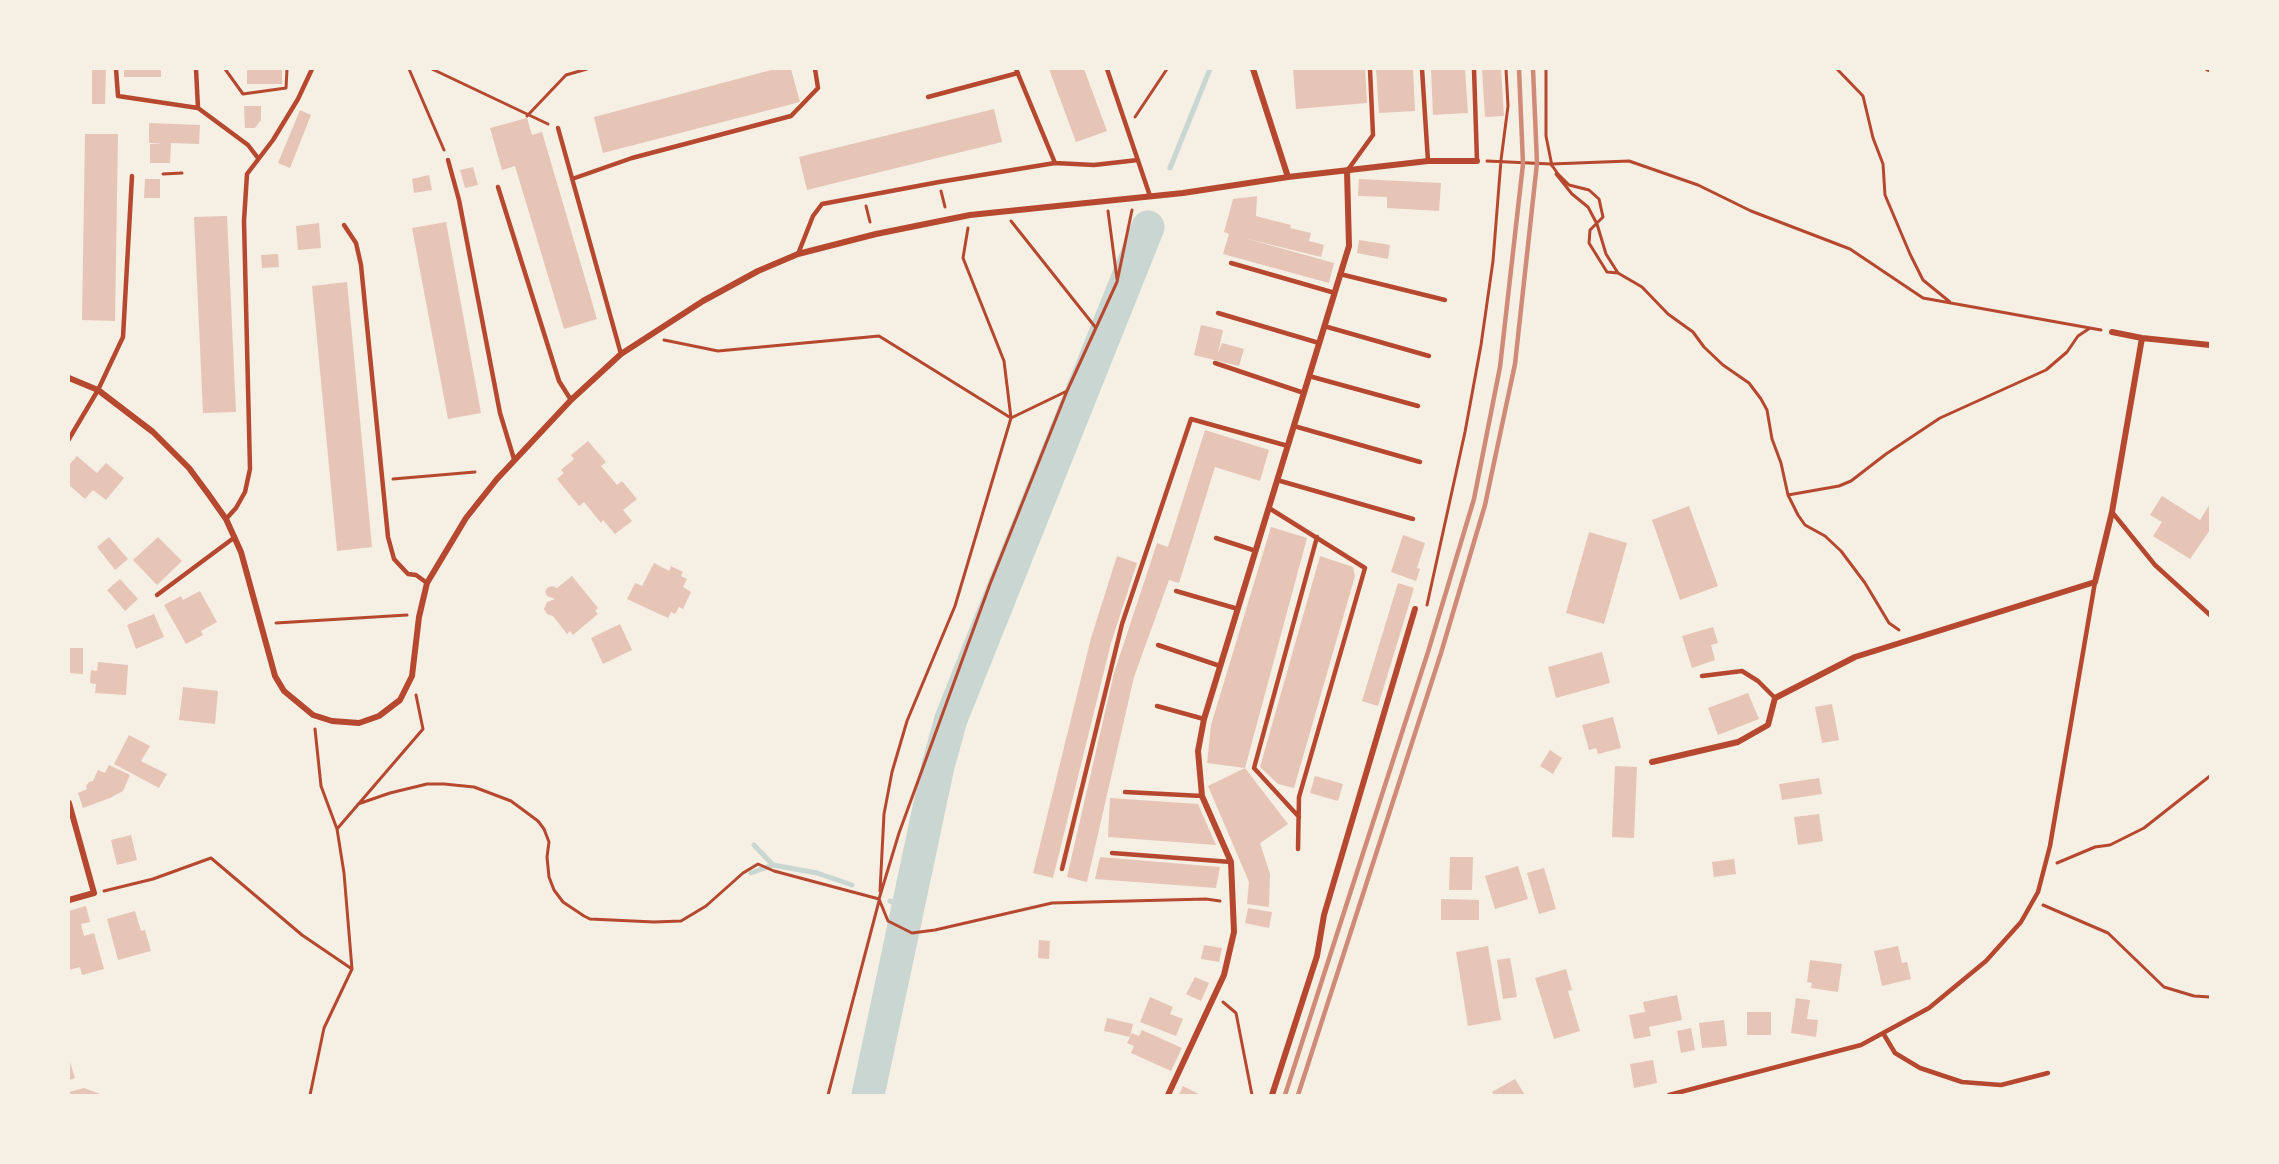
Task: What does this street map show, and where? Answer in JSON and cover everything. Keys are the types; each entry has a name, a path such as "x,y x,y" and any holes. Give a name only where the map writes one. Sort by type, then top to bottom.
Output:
{"street":[{"path":"1253,69 1288,177"},
{"path":"69,378 98,390 160,440 189,468 226,519 249,576 275,676 284,691 313,715 332,721 359,723 380,716 400,700 412,676 419,617 427,583 466,518 514,459 571,400 621,354 712,296 758,271 798,254 970,215 1183,193 1288,177 1428,161 1477,160"},
{"path":"1168,1095 1224,975 1234,932 1231,862 1202,796 1198,752 1204,719 1349,246 1347,171"},
{"path":"2112,332 2142,338 2210,345"},
{"path":"1652,762 1738,742 1768,725 1774,698 1855,657 2095,582 2112,512 2142,338"},
{"path":"1272,1095 1317,956 1324,915 1415,609"},
{"path":"69,803 94,893 69,900"}],"lane":[{"path":"116,69 118,96 198,108 248,145 258,158"},
{"path":"196,69 198,108"},
{"path":"226,519 236,508 245,492 249,469 244,221 247,174 273,140 312,69"},
{"path":"572,179 632,158 792,116 818,88 815,69"},
{"path":"1107,69 1150,196"},
{"path":"1347,171 1373,135 1370,69"},
{"path":"1422,69 1428,161"},
{"path":"1474,69 1477,160"},
{"path":"928,97 1017,71 1055,163"},
{"path":"558,128 621,354"},
{"path":"448,160 459,200 500,413 514,459"},
{"path":"798,254 813,216 822,204 1055,163 1094,165 1137,160"},
{"path":"69,439 98,390 123,337 132,176"},
{"path":"498,187 559,381 571,400"},
{"path":"344,225 356,243 361,265 387,537 394,559 408,574 416,575 427,583"},
{"path":"1231,263 1335,293"},
{"path":"1340,274 1445,300"},
{"path":"1218,313 1319,344"},
{"path":"1324,326 1429,356"},
{"path":"1215,363 1304,393"},
{"path":"1309,376 1418,406"},
{"path":"1062,869 1122,624 1191,418 1288,446"},
{"path":"1294,426 1420,462"},
{"path":"1277,480 1413,519"},
{"path":"1269,508 1365,568 1299,797 1298,849"},
{"path":"2112,512 2155,565 2210,615"},
{"path":"157,595 235,537"},
{"path":"1299,818 1254,768 1317,537"},
{"path":"1216,538 1256,551"},
{"path":"1669,1095 1860,1045 1929,1008 1986,962 2021,922 2038,892 2050,846 2095,582"},
{"path":"1176,591 1238,609"},
{"path":"1158,645 1220,666"},
{"path":"1702,676 1742,671 1758,681 1774,698"},
{"path":"1157,706 1204,719"},
{"path":"1125,792 1202,796"},
{"path":"1112,853 1231,862"},
{"path":"1882,1033 1895,1053 1920,1068 1962,1082 2001,1085 2048,1073"}],"path":[{"path":"225,69 243,94 286,88 286,69"},
{"path":"409,69 448,160"},
{"path":"432,69 527,116 558,128"},
{"path":"527,116 566,75 587,69"},
{"path":"1126,129 1167,69"},
{"path":"1425,612 1463,444 1481,345 1493,261 1508,106 1506,69"},
{"path":"1546,69 1546,136 1551,164 1558,180 1588,207 1598,224 1605,254 1618,273"},
{"path":"1837,69 1863,96 1873,138 1883,164 1885,195 1910,254 1923,280 1952,303"},
{"path":"1477,160 1501,160 1523,164 1629,160 1698,185 1751,212 1850,249 1923,298 2112,332"},
{"path":"1551,164 1569,185 1597,195 1603,217 1590,230 1589,243 1607,272 1618,273 1642,286 1668,314 1693,332 1704,347 1723,365 1749,383 1767,410 1772,439 1788,495 1805,525 1825,536 1841,552 1865,583 1889,623 1910,640"},
{"path":"163,174 182,173"},
{"path":"863,197 870,222"},
{"path":"1106,201 1117,282"},
{"path":"828,1095 879,899 899,833 986,595 1067,391 1117,282 1133,208"},
{"path":"1004,211 1027,244 1096,328"},
{"path":"970,215 963,258 1004,361 1011,418 955,606 907,721 892,772 884,814 879,899 888,921 912,933 935,930 1052,903 1206,898 1222,901"},
{"path":"1788,495 1839,486 1851,481 1886,454 1940,418 2046,370 2067,352 2078,336 2090,328"},
{"path":"648,336 718,351 879,336 1011,418"},
{"path":"1011,418 1067,391"},
{"path":"382,480 475,472"},
{"path":"276,622 407,615"},
{"path":"338,829 423,729 412,676"},
{"path":"310,1095 324,1028 352,969 338,829 321,786 313,715"},
{"path":"2044,868 2095,847 2110,846 2144,828 2210,776"},
{"path":"358,804 418,786 444,784 474,787 511,801 538,821 544,829 549,842 547,857 549,877 554,890 563,902 590,918 654,922 681,921 706,906 743,873 758,864 774,871 879,899"},
{"path":"94,893 153,879 211,858 302,935 352,969"},
{"path":"2033,901 2108,933 2164,987 2194,996 2210,997"},
{"path":"1214,995 1236,1014 1252,1095"}],"building":[{"path":"92,69 106,69 105,104 92,104"},
{"path":"124,69 161,69 161,77 124,77"},
{"path":"247,69 282,69 282,84 247,84"},
{"path":"775,69 791,69 800,102 603,153 594,117"},
{"path":"1049,69 1084,69 1107,131 1076,142"},
{"path":"1293,69 1365,69 1367,103 1296,109"},
{"path":"1376,69 1413,69 1415,111 1379,113"},
{"path":"1431,69 1465,69 1468,113 1433,115"},
{"path":"1482,69 1501,69 1504,116 1485,117"},
{"path":"244,106 261,106 261,120 255,128 245,128"},
{"path":"994,109 1002,142 807,190 799,157"},
{"path":"300,110 311,115 290,168 278,163"},
{"path":"527,118 532,135 542,132 597,319 564,329 515,166 502,170 490,128"},
{"path":"149,123 200,125 199,144 171,143 170,163 150,163 150,144 162,143 149,143"},
{"path":"85,134 118,134 115,321 82,320"},
{"path":"473,167 478,185 465,188 460,170"},
{"path":"429,175 432,190 414,193 412,179"},
{"path":"145,179 160,179 160,198 144,198"},
{"path":"1359,179 1441,183 1439,211 1387,208 1387,197 1358,196"},
{"path":"1257,196 1256,216 1311,233 1309,241 1324,245 1321,257 1244,238 1334,263 1329,283 1223,254 1229,234 1224,232 1233,199"},
{"path":"227,216 236,412 203,413 194,217"},
{"path":"446,222 481,413 448,419 412,228"},
{"path":"319,223 321,248 298,250 296,226"},
{"path":"1359,240 1390,245 1388,259 1357,253"},
{"path":"278,254 279,267 262,268 261,255"},
{"path":"347,282 372,547 337,551 312,286"},
{"path":"1201,325 1223,330 1218,353 1222,343 1244,349 1239,366 1194,355"},
{"path":"1205,430 1269,450 1260,481 1215,467 1179,583 1169,580 1134,677 1087,882 1067,877 1114,673 1157,543 1168,547"},
{"path":"588,441 606,462 601,466 617,485 622,481 637,499 623,510 632,521 615,534 603,520 601,523 584,502 579,506 557,479 564,473 561,470 574,459 571,455"},
{"path":"77,456 97,473 106,463 124,478 106,500 93,490 85,499 69,485 69,465"},
{"path":"2162,496 2200,520 2210,504 2210,530 2190,559 2153,536 2162,522 2150,515"},
{"path":"1689,506 1718,586 1680,600 1652,520"},
{"path":"1271,527 1307,538 1245,768 1207,763 1211,725"},
{"path":"1589,532 1627,543 1604,624 1566,613"},
{"path":"1403,535 1425,543 1417,568 1420,569 1416,581 1391,572"},
{"path":"109,537 128,559 115,570 97,547"},
{"path":"158,537 182,561 157,585 133,560"},
{"path":"1117,556 1137,563 1111,643 1053,878 1033,873 1091,638"},
{"path":"1320,556 1353,567 1355,576 1294,788 1278,784 1260,767"},
{"path":"654,563 669,571 671,566 683,572 681,576 687,579 683,587 691,592 683,609 679,607 675,614 671,612 668,618 627,599 635,583 642,586"},
{"path":"572,576 598,608 595,611 598,614 573,635 570,631 567,634 553,616 547,614 544,609 547,602 555,599 547,596 545,592 547,588 552,586 557,588"},
{"path":"120,579 138,599 125,611 107,590"},
{"path":"1398,583 1414,588 1378,706 1362,701"},
{"path":"200,591 217,622 201,631 203,635 186,644 164,605 181,596 183,600"},
{"path":"154,614 164,637 136,649 127,625"},
{"path":"620,624 632,650 603,664 591,638"},
{"path":"1713,627 1718,643 1711,645 1715,660 1692,668 1682,636"},
{"path":"69,648 83,648 83,674 69,673"},
{"path":"1602,652 1610,683 1556,698 1548,667"},
{"path":"98,662 128,665 126,695 95,693 96,684 90,683 91,670 97,671"},
{"path":"183,687 218,691 215,724 179,720"},
{"path":"1748,693 1759,719 1718,735 1708,708"},
{"path":"1832,704 1839,740 1822,743 1815,707"},
{"path":"1613,717 1621,748 1598,754 1596,748 1589,750 1582,725"},
{"path":"129,735 150,746 141,761 167,774 159,788 114,764"},
{"path":"1550,750 1562,758 1553,774 1540,766"},
{"path":"109,765 130,775 123,791 83,808 78,793 87,789 86,786 93,781 98,770 105,773"},
{"path":"1615,766 1637,767 1634,838 1612,837"},
{"path":"1245,768 1288,824 1260,843 1270,874 1269,907 1247,904 1249,882 1208,786"},
{"path":"1315,776 1343,784 1338,801 1310,793"},
{"path":"1819,778 1822,794 1782,800 1779,784"},
{"path":"1110,798 1198,804 1216,845 1108,837"},
{"path":"1819,814 1823,841 1798,845 1794,817"},
{"path":"131,835 137,860 117,865 111,840"},
{"path":"1100,857 1220,867 1216,888 1095,879"},
{"path":"1450,857 1473,857 1472,890 1449,890"},
{"path":"1734,859 1736,874 1714,877 1712,862"},
{"path":"1518,866 1528,899 1495,909 1485,876"},
{"path":"1544,868 1556,909 1539,914 1527,873"},
{"path":"1441,899 1479,900 1479,920 1441,920"},
{"path":"86,906 90,922 81,924 84,936 94,933 104,969 82,975 80,967 69,970 69,911"},
{"path":"1248,908 1272,912 1269,928 1245,923"},
{"path":"135,911 141,931 145,930 151,951 118,960 107,919"},
{"path":"1039,940 1050,941 1049,959 1038,958"},
{"path":"1204,945 1222,948 1219,962 1201,959"},
{"path":"1488,946 1501,1020 1468,1026 1456,952"},
{"path":"1898,946 1902,963 1907,962 1911,979 1882,986 1874,951"},
{"path":"1510,958 1517,997 1503,999 1497,960"},
{"path":"1810,960 1842,964 1838,992 1811,988 1812,983 1807,982"},
{"path":"1566,969 1572,990 1568,991 1580,1031 1554,1039 1535,978"},
{"path":"1195,977 1209,983 1201,1001 1186,994"},
{"path":"1677,995 1682,1020 1649,1027 1651,1036 1634,1039 1629,1015 1645,1012 1643,1002"},
{"path":"1150,997 1173,1007 1170,1014 1183,1019 1176,1036 1140,1022"},
{"path":"1796,998 1810,1000 1807,1019 1818,1020 1816,1037 1791,1033"},
{"path":"1747,1012 1771,1012 1771,1035 1747,1035"},
{"path":"1107,1018 1133,1024 1130,1037 1104,1031"},
{"path":"1724,1020 1727,1046 1702,1048 1699,1023"},
{"path":"1691,1028 1695,1050 1681,1053 1677,1031"},
{"path":"1142,1030 1182,1048 1171,1071 1131,1053 1134,1046 1127,1043 1132,1033 1139,1036"},
{"path":"69,1059 75,1078 69,1080"},
{"path":"1653,1060 1657,1083 1634,1088 1630,1064"},
{"path":"1515,1079 1525,1095 1494,1095 1492,1092"},
{"path":"1183,1086 1201,1095 1179,1095"},
{"path":"84,1088 103,1095 69,1095 69,1092"}],"waterway":[{"path":"1170,168 1210,69"},
{"path":"868,1095 938,766 951,719 1148,227"},
{"path":"754,845 773,865"},
{"path":"751,873 773,865 817,873 852,885"},
{"path":"890,901 909,909"}],"railway":[{"path":"1285,1095 1428,652 1474,499 1500,367 1523,164 1519,69"},
{"path":"1298,1095 1441,653 1485,505 1515,364 1537,163 1533,69"}]}
